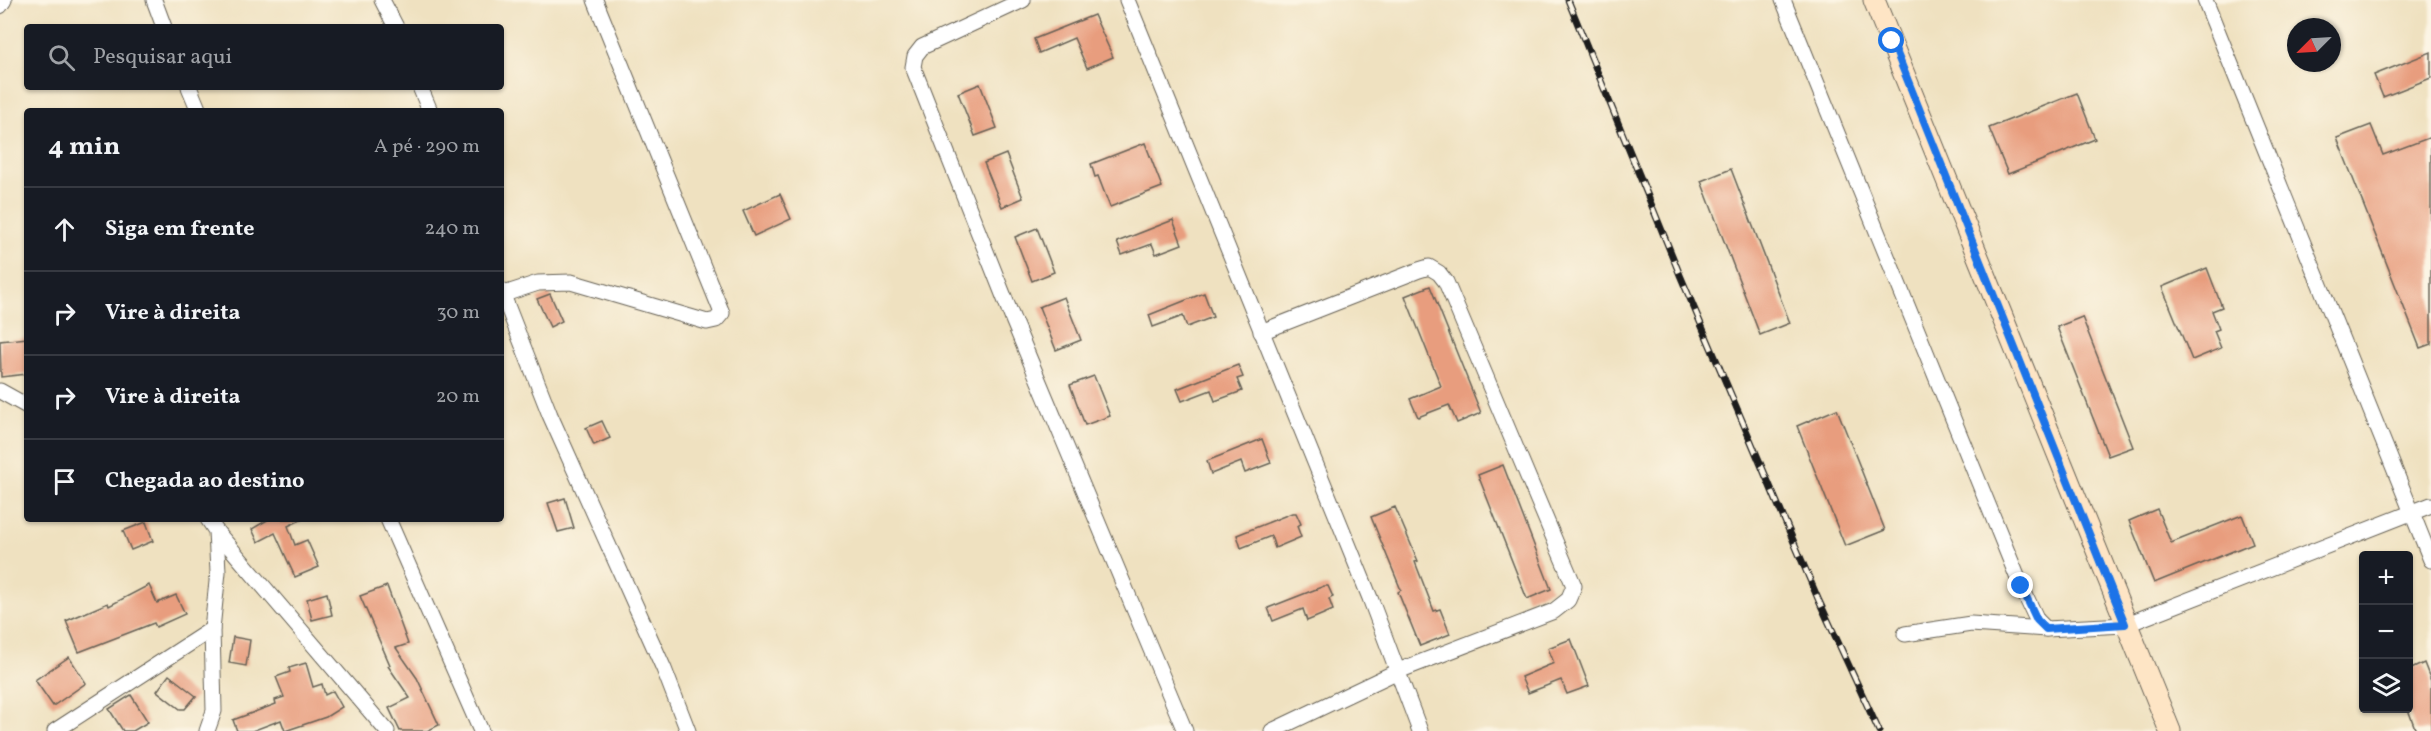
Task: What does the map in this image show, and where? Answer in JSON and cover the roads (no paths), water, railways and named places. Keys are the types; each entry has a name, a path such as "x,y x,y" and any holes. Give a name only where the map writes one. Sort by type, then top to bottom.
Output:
{"street":[{"path":"0,6 4,0"},
{"path":"154,0 163,24"},
{"path":"382,0 394,24"},
{"path":"504,292 538,283 571,282 707,322 716,320 722,313 595,0"},
{"path":"1023,0 922,47 915,56 913,67 1014,322 1185,731"},
{"path":"1127,0 1370,598 1420,731"},
{"path":"1783,0 2021,586 2037,620 2046,629"},
{"path":"1874,0 2170,731"},
{"path":"2205,0 2431,560"},
{"path":"190,90 198,108"},
{"path":"421,90 429,108"},
{"path":"1261,332 1419,270 1429,267 1439,273 1446,282 1574,586 1568,600 1554,611 1398,671 1272,731"},
{"path":"504,298 550,415 645,627 688,731"},
{"path":"0,391 24,404"},
{"path":"1905,634 1971,624 2046,629 2125,624 2431,505"},
{"path":"389,522 481,731"},
{"path":"207,731 214,711 212,629 218,572 212,525"},
{"path":"212,525 387,731"},
{"path":"55,731 212,629"}],"railway":[{"path":"1568,0 1680,275 1819,601 1879,731"}]}
